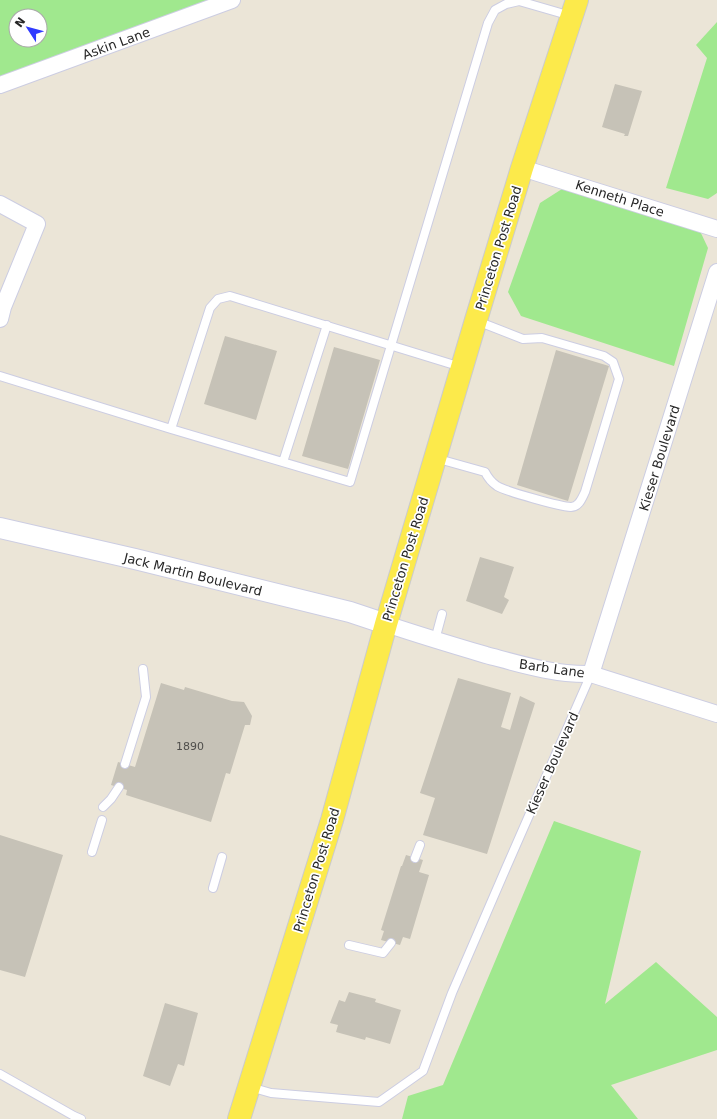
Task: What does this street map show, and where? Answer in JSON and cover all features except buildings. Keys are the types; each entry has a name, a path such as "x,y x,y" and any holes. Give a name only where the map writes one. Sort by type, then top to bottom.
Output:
{"main road":[{"name":"Princeton Post Road","path":"239,1119 332,820 386,624 476,320 522,168 574,8"}],"street":[{"name":"Askin Lane","path":"0,86 232,0"},
{"name":"Kenneth Place","path":"522,168 717,229"},
{"path":"0,204 37,224 1,310"},
{"name":"Kieser Boulevard","path":"591,674 717,272"},
{"name":"Jack Martin Boulevard","path":"0,528 135,559 350,612 386,624"},
{"name":"Barb Lane","path":"386,624 532,668 579,674 591,674 717,714"}],"lane":[{"path":"0,376 350,482 488,23 496,10 506,4 519,1 574,8"},
{"path":"171,429 210,308 218,299 230,296 462,368"},
{"path":"435,458 485,472 489,480 497,486 572,507 579,503 585,492 619,379 614,362 604,356 542,338 523,339 476,320"},
{"path":"283,462 327,326"},
{"path":"435,640 442,614"},
{"path":"125,764 146,697 143,669"},
{"name":"Kieser Boulevard","path":"249,1087 271,1093 379,1102 423,1071 452,993 591,674"},
{"path":"103,807 111,799 118,787"},
{"path":"92,852 102,820"},
{"path":"415,858 420,844"},
{"path":"213,888 222,857"},
{"path":"349,945 383,953 391,943"},
{"path":"0,1074 74,1116 82,1119"}],"green space":[{"path":"0,0 232,0 0,82"},
{"path":"717,22 717,193 708,199 666,188 707,58 696,45"},
{"path":"562,189 700,231 708,248 674,366 521,316 508,292 540,203"},
{"path":"554,821 641,851 605,1004 656,962 717,1017 717,1050 611,1085 638,1119 402,1119 408,1096 443,1085"}]}
